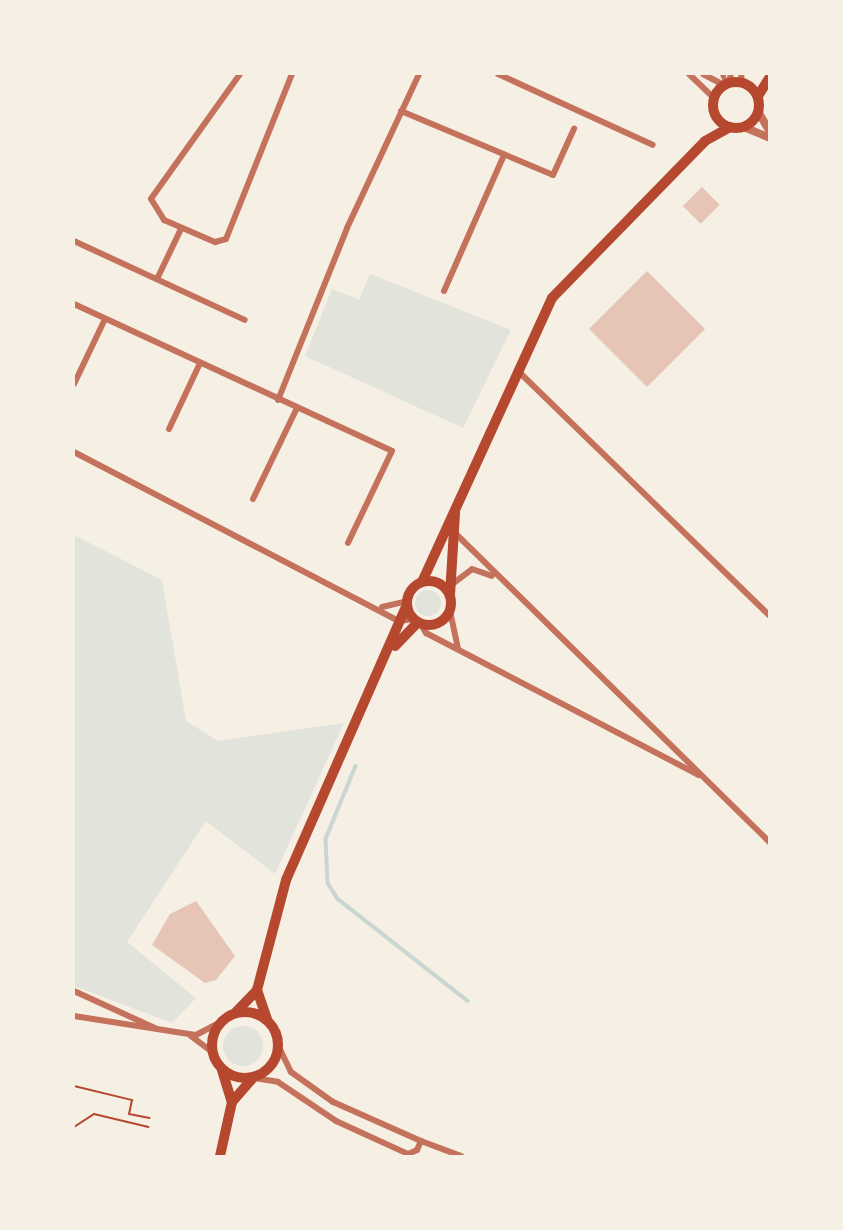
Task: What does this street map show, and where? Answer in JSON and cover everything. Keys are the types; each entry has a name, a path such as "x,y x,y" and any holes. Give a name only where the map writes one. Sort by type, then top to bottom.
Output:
{"main road":[{"path":"705,141 717,118 714,98 726,79 769,77"},
{"path":"220,1157 232,1102 222,1069 212,1052 219,1023 236,1012 257,990 286,880 387,658 407,603 422,582 517,370 559,290 705,141 730,127 744,127 759,113 758,96 769,77"},
{"path":"745,80 758,96"},
{"path":"717,118 730,127"},
{"path":"407,603 418,621 435,624 450,611 456,506"},
{"path":"422,582 441,584 450,591"},
{"path":"387,658 418,621"},
{"path":"232,1102 254,1078 273,1065 279,1047 257,990"},
{"path":"236,1012 267,1020"},
{"path":"222,1069 254,1078"}],"street":[{"path":"240,74 154,190 152,206 181,229 215,242 226,239 292,74"},
{"path":"278,400 419,74"},
{"path":"498,74 653,145"},
{"path":"689,74 714,98"},
{"path":"703,74 726,79"},
{"path":"401,111 553,175 574,129"},
{"path":"759,113 769,132"},
{"path":"744,127 769,138"},
{"path":"444,290 503,155"},
{"path":"157,279 181,229"},
{"path":"74,241 245,320"},
{"path":"74,304 392,451 348,543"},
{"path":"74,384 105,319"},
{"path":"169,429 200,363"},
{"path":"517,370 769,616"},
{"path":"253,499 297,408"},
{"path":"74,452 380,607 399,621 418,621 459,650 707,779"},
{"path":"453,531 500,581 769,842"},
{"path":"450,591 472,569 500,581"},
{"path":"380,607 407,603"},
{"path":"450,611 459,650"},
{"path":"74,992 163,1032"},
{"path":"74,1016 186,1034 219,1023"},
{"path":"186,1034 212,1052"},
{"path":"279,1047 291,1072 333,1102 461,1157"},
{"path":"254,1078 278,1082 336,1121 411,1155 421,1141"}],"path":[{"path":"74,1086 132,1100 129,1114 150,1118"},
{"path":"74,1127 94,1114 148,1127"}],"shaded area":[{"path":"370,274 511,330 463,428 305,356 332,289 359,300"},
{"path":"74,535 162,580 186,721 218,741 344,723 275,874 206,821 127,942 196,998 172,1023 74,986"},
{"path":"428,590 437,594 441,603 437,612 428,616 419,612 415,603 419,594"},
{"path":"243,1026 257,1032 263,1046 257,1060 243,1066 229,1060 223,1046 229,1032"}],"building":[{"path":"702,187 720,205 701,224 683,206"},
{"path":"647,271 705,329 647,387 589,329"},
{"path":"196,901 235,956 216,980 205,983 152,945 170,914"}],"waterway":[{"path":"356,766 326,839 328,883 338,899 468,1001"}]}
